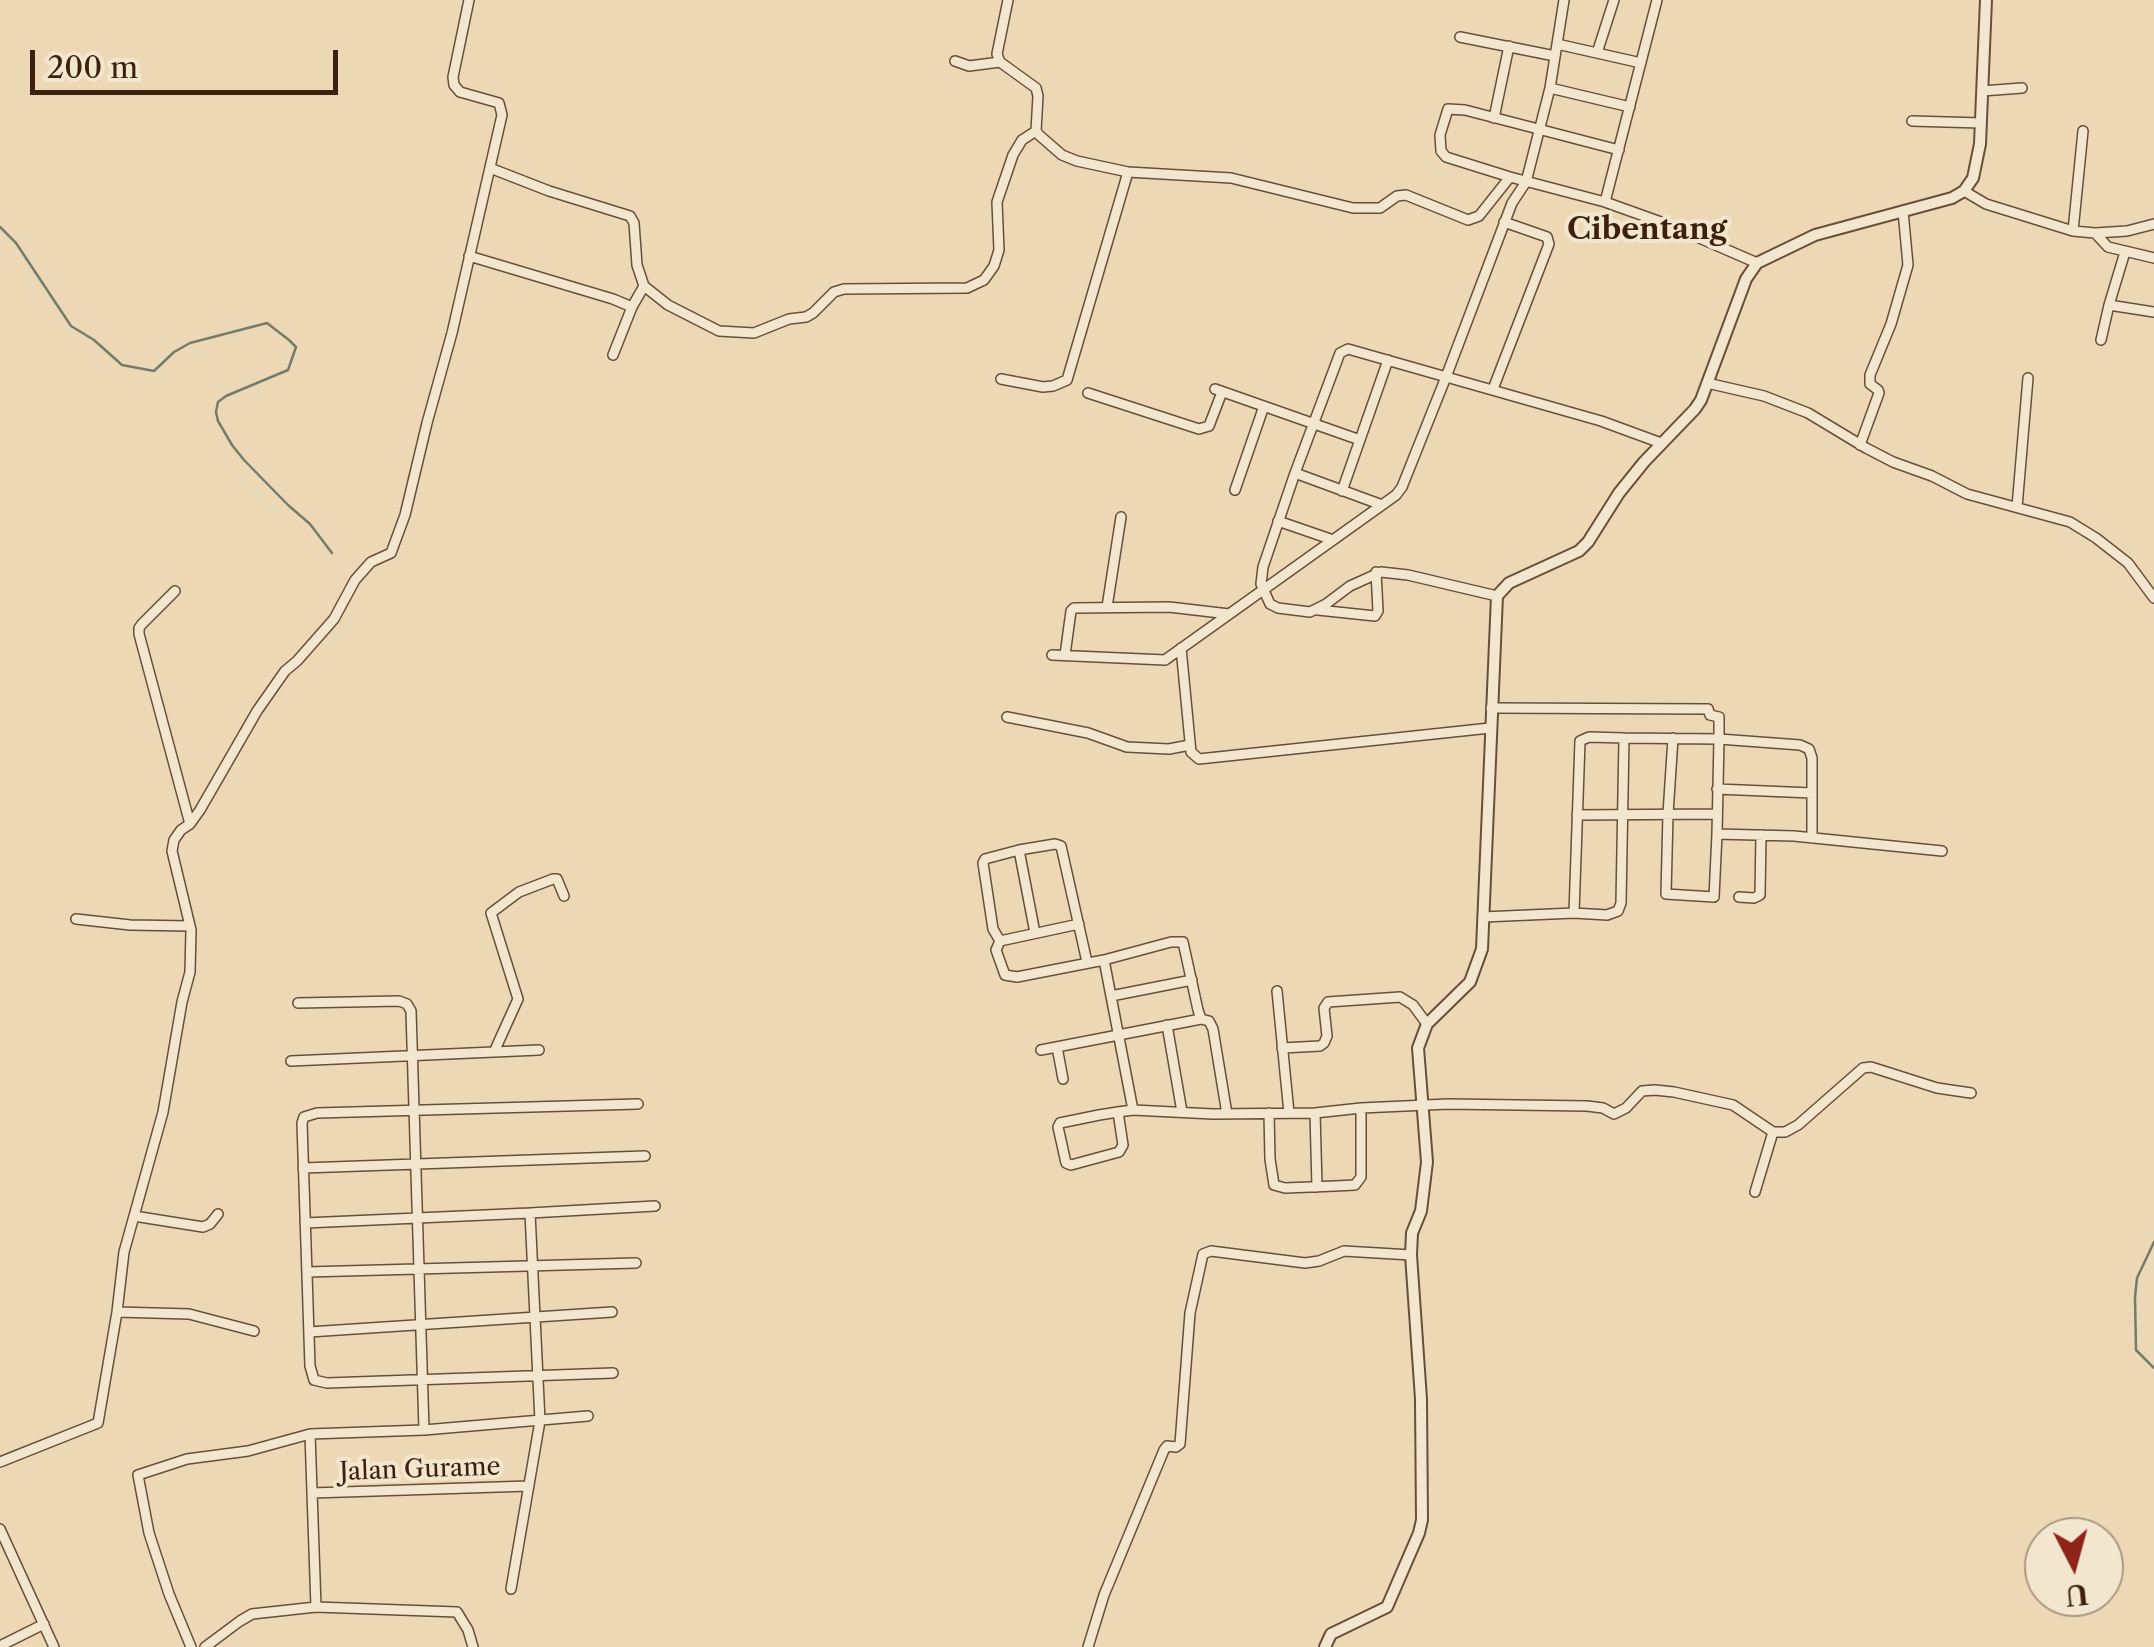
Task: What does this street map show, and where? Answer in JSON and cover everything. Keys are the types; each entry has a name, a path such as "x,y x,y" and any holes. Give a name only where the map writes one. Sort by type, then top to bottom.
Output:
{"street":[{"path":"0,1462 97,1424 124,1252 163,1112 190,972 190,926 172,851 174,840 190,824 285,671 334,618 355,580 371,562 391,553 396,544 452,333 502,109 496,102 460,92 454,85 469,0"},
{"path":"1008,0 996,48 1000,62 1036,88 1036,131 1047,144 1062,155 1093,166 1231,178 1354,208 1380,208 1397,196 1406,195 1468,220 1479,216 1510,177"},
{"path":"1052,654 1161,661 1402,487 1504,222 1526,182 1550,88 1564,0"},
{"path":"1597,53 1614,0"},
{"path":"1605,202 1657,0"},
{"path":"1325,1647 1331,1634 1387,1607 1422,1520 1411,1255 1428,1162 1418,1048 1427,1024 1470,982 1482,950 1497,596 1509,584 1588,542 1619,493 1695,409 1746,279 1757,262 1815,235 1964,192 1976,166 1986,0"},
{"path":"1460,37 1555,56"},
{"path":"1557,44 1641,62"},
{"path":"1494,118 1509,46"},
{"path":"955,62 969,66 1000,62"},
{"path":"1550,88 1630,107"},
{"path":"1982,91 2022,88"},
{"path":"1619,150 1465,110 1448,110 1440,135 1441,151 1446,156 1605,202 1757,262"},
{"path":"1912,121 1980,123"},
{"path":"2073,231 2082,130"},
{"path":"490,168 630,216 644,286 668,305 719,330 743,334 806,317 834,292 844,289 973,287 984,280 994,266 1000,240 996,212 1013,154 1022,140 1036,131"},
{"path":"1001,379 1043,387 1067,380 1128,172"},
{"path":"1964,192 1986,204 2073,231 2127,231 2154,224"},
{"path":"1860,445 1879,393 1871,386 1870,375 1891,324 1908,265 1903,211"},
{"path":"1493,390 1550,244 1547,237 1504,222"},
{"path":"2095,233 2105,245 2154,258"},
{"path":"2101,340 2125,252"},
{"path":"469,256 632,307"},
{"path":"614,356 644,286"},
{"path":"2108,305 2154,312"},
{"path":"1376,572 1378,611 1374,616 1278,608 1270,604 1261,580 1278,521 1340,353 1350,348 1601,421 1661,443"},
{"path":"1342,490 1388,360"},
{"path":"2017,507 2028,378"},
{"path":"1707,382 1764,396 1808,413 1893,462 1967,494 2070,522 2128,564 2154,598"},
{"path":"1088,393 1199,430 1209,426 1218,390 1360,440"},
{"path":"1235,490 1264,406"},
{"path":"1295,474 1382,505"},
{"path":"1107,607 1121,517"},
{"path":"1278,521 1333,540"},
{"path":"1316,610 1376,572 1408,574 1497,596"},
{"path":"175,591 138,630 190,824"},
{"path":"1065,655 1072,609 1076,607 1169,607 1228,614"},
{"path":"1182,648 1190,745 1195,758 1490,728"},
{"path":"1491,708 1708,709 1710,715 1719,718 1714,897 1670,896 1665,892 1673,738"},
{"path":"1007,717 1095,735 1126,748 1169,749 1190,745"},
{"path":"1574,913 1580,741 1589,737 1777,742 1809,749 1812,838"},
{"path":"1484,917 1607,915 1621,906 1624,738"},
{"path":"1718,789 1812,793"},
{"path":"1577,815 1717,814"},
{"path":"1717,834 1812,838 1942,851"},
{"path":"1740,897 1760,895 1761,836"},
{"path":"1000,941 992,930 983,863 989,856 1055,844 1061,846 1087,962"},
{"path":"1020,850 1036,933"},
{"path":"494,1052 518,999 490,914 519,892 552,879 557,880 564,896"},
{"path":"76,919 190,926"},
{"path":"1000,941 1078,924"},
{"path":"1000,941 996,950 1008,977 1183,942 1202,1019"},
{"path":"1104,960 1133,1110"},
{"path":"1111,996 1192,980"},
{"path":"1276,991 1289,1113"},
{"path":"1282,1048 1324,1043 1324,1008 1328,1002 1400,996 1413,1005 1427,1024"},
{"path":"298,1003 404,1002 411,1011 424,1430"},
{"path":"1042,1050 1202,1019 1209,1021 1227,1114"},
{"path":"1167,1026 1182,1112"},
{"path":"1057,1047 1062,1080"},
{"path":"292,1060 539,1050"},
{"path":"1118,1112 1123,1145 1120,1152 1066,1163 1058,1125 1118,1112 1133,1110 1227,1114 1315,1113 1424,1105 1586,1106 1614,1114 1642,1091 1674,1092 1733,1105 1773,1132 1785,1132 1863,1068 1871,1067 1937,1088 1971,1092"},
{"path":"612,1372 314,1380 310,1366 302,1123 309,1114 638,1104"},
{"path":"1269,1113 1274,1186 1355,1185 1362,1172 1361,1108"},
{"path":"1315,1113 1317,1187"},
{"path":"1755,1192 1773,1132"},
{"path":"303,1168 645,1156"},
{"path":"304,1223 655,1206"},
{"path":"511,1590 540,1421 530,1213"},
{"path":"134,1216 204,1227 218,1214"},
{"path":"1088,1647 1104,1595 1164,1450 1180,1444 1190,1313 1203,1254 1211,1251 1298,1262 1319,1261 1344,1251 1411,1255"},
{"path":"306,1272 636,1263"},
{"path":"117,1312 188,1314 254,1331"},
{"path":"309,1332 612,1312"},
{"path":"191,1647 150,1533 138,1475 187,1459 248,1452 310,1434 424,1430 588,1416"},
{"path":"310,1434 316,1608"},
{"name":"Jalan Gurame","path":"312,1493 529,1486"},
{"path":"0,1529 54,1647"},
{"path":"205,1647 252,1614 316,1608 458,1612 473,1647"},
{"path":"0,1646 44,1624"}],"waterway":[{"path":"0,227 16,243 71,326 122,365 154,371 190,343 267,323 289,340 296,347 288,370 226,396 218,402 216,412 244,460 310,524 332,553"},
{"path":"2154,1242 2137,1278 2135,1297 2136,1350 2154,1368"}],"district":[{"name":"Cibentang","path":"1647,230"}]}
